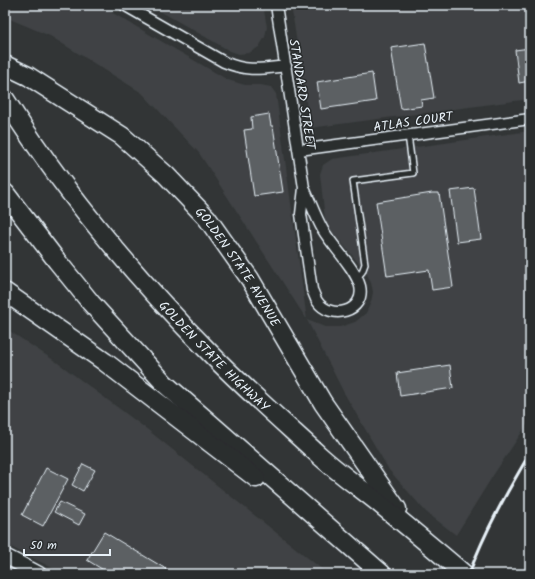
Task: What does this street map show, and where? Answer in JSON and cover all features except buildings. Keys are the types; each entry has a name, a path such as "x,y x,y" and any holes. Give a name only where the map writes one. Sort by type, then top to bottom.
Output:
{"highway":[{"name":"GOLDEN STATE AVENUE","path":"5,65 28,76 122,136 166,175 207,218 250,279 323,403 410,528"},
{"name":"GOLDEN STATE HIGHWAY","path":"5,99 38,148 86,212 120,254 211,354 320,456 410,528 464,574"},
{"path":"5,193 56,261 165,384 380,572"},
{"path":"5,292 142,389 380,572"}],"street":[{"path":"124,5 224,62 238,68 256,70 286,66"},
{"name":"STANDARD STREET","path":"276,5 304,188 301,214 312,290 317,301 324,308 332,312 346,312 358,303 360,287 356,278 322,230 304,188"},
{"name":"ATLAS COURT","path":"299,150 530,119"},
{"path":"5,556 39,574"}],"lane":[{"path":"356,278 362,272 365,264 353,181 413,173 408,135"}],"shaded area":[{"path":"5,5 99,5 228,80 245,85 261,85 271,87 276,94 307,320 199,153 142,93 50,36 5,17"},
{"path":"149,5 263,5 267,27 265,37 259,47 249,53 239,54 230,51"},
{"path":"291,5 530,5 530,99 310,128"},
{"path":"530,131 530,420 456,535 426,512 389,470 344,393 307,320 325,327 340,327 355,322 366,313 371,302 373,292 366,272 328,227 325,219 320,174 323,165 332,159"},
{"path":"5,328 58,363 148,430 328,574 64,574 5,544"}],"railway":[{"path":"469,574 482,542 497,512 530,453"}]}
